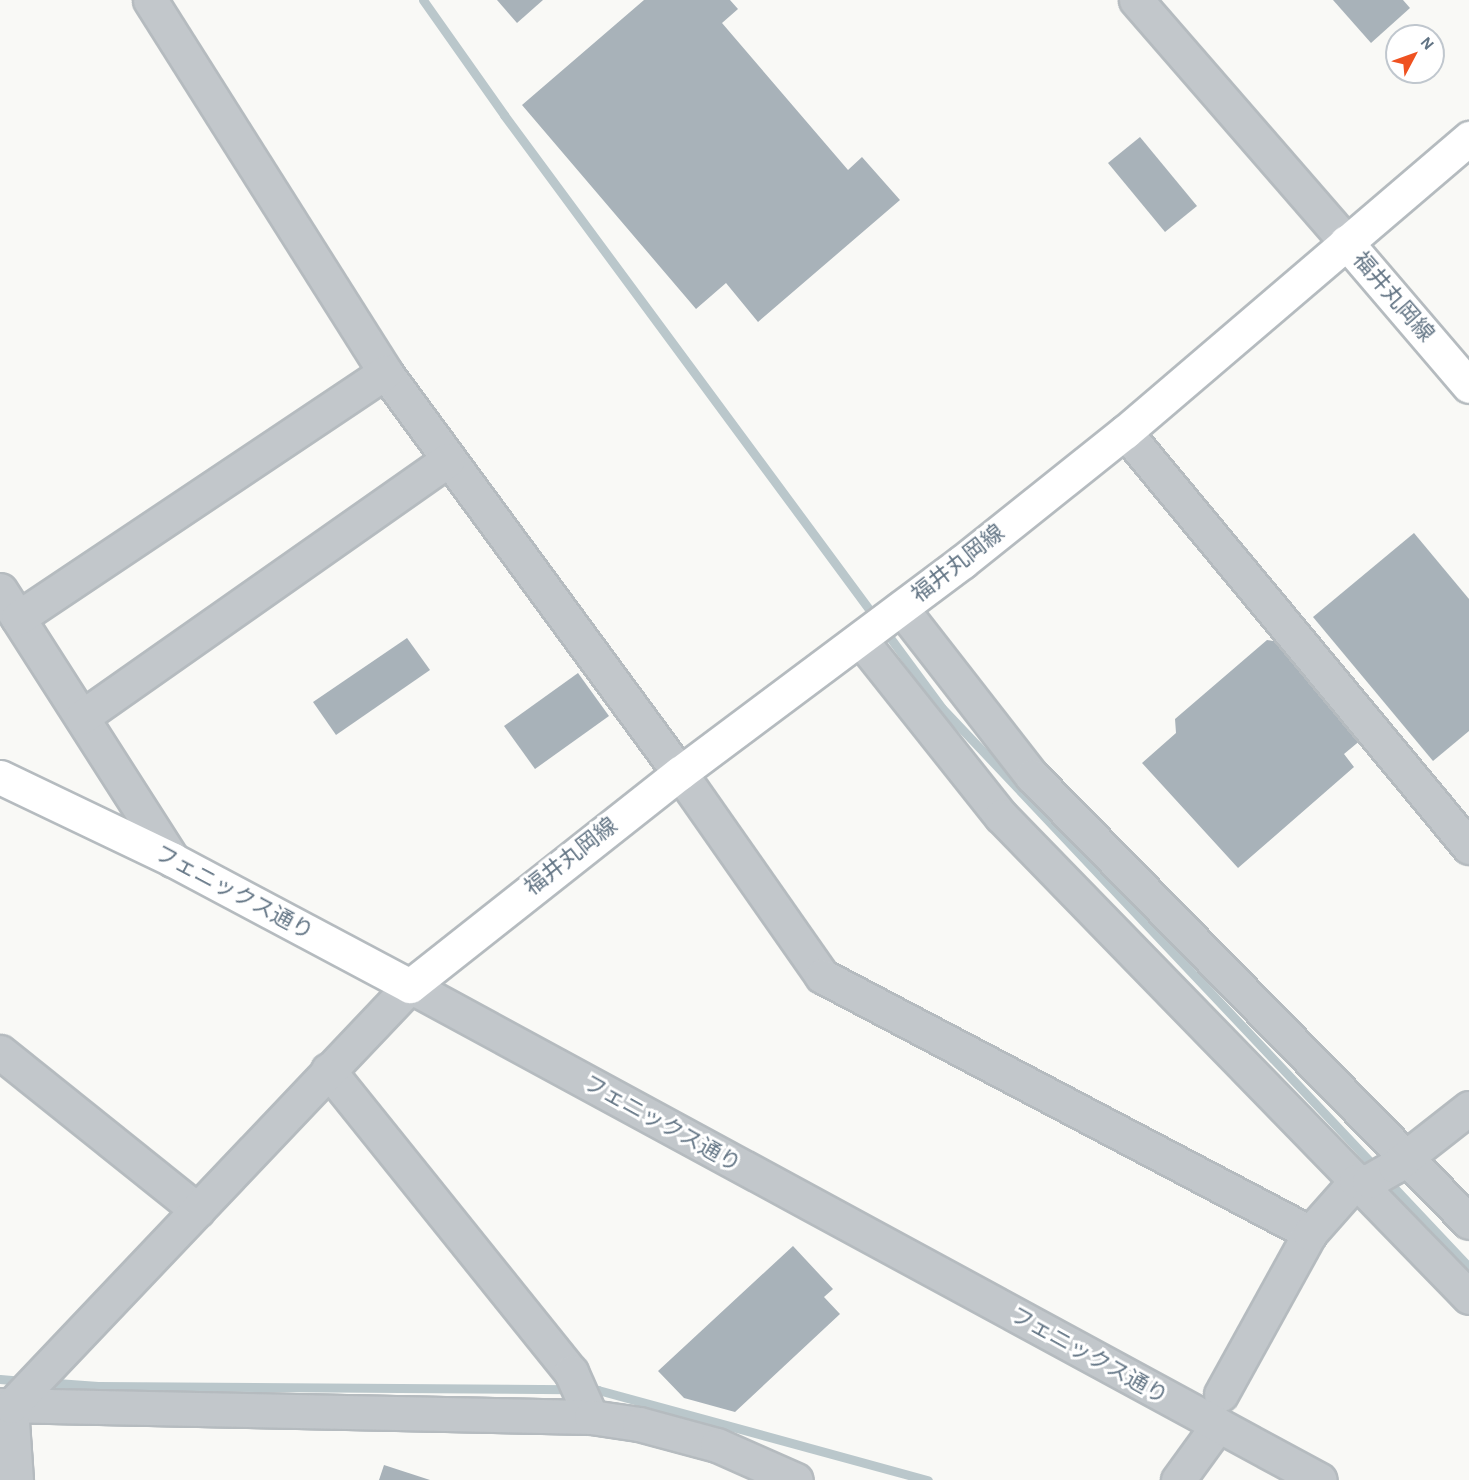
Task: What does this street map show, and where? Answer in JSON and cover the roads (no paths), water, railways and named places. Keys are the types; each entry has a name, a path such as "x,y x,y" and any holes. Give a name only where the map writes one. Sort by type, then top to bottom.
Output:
{"main road":[{"path":"1346,242 1469,138"},
{"name":"福井丸岡線","path":"410,987 680,773 901,608 1125,432 1346,242 1469,386"},
{"name":"フェニックス通り","path":"0,777 173,860 410,987"}],"street":[{"path":"150,0 386,372 448,460 680,773 822,976 1310,1233"},
{"path":"1136,0 1346,242"},
{"path":"18,618 386,372"},
{"path":"1125,432 1469,847"},
{"path":"82,717 448,460"},
{"path":"0,590 173,860"},
{"path":"901,608 1032,776 1381,1171 1469,1297"},
{"path":"860,639 1001,816 1381,1171 1469,1222"},
{"path":"5,1405 197,1210 328,1070 410,987"},
{"name":"フェニックス通り","path":"410,987 1220,1410 1320,1480"},
{"path":"0,1052 197,1210"},
{"path":"328,1070 571,1372 591,1417"},
{"path":"1178,1480 1220,1410 1310,1233 1381,1171 1469,1108"},
{"path":"5,1405 591,1417 639,1424 717,1445 796,1480"},
{"path":"5,1405 16,1480"}],"waterway":[{"path":"423,0 504,115 942,708 1377,1169"},
{"path":"1386,1179 1469,1267"},
{"path":"0,1379 23,1381"},
{"path":"43,1382 98,1386 572,1389"},
{"path":"586,1390 598,1390 928,1480"}]}
